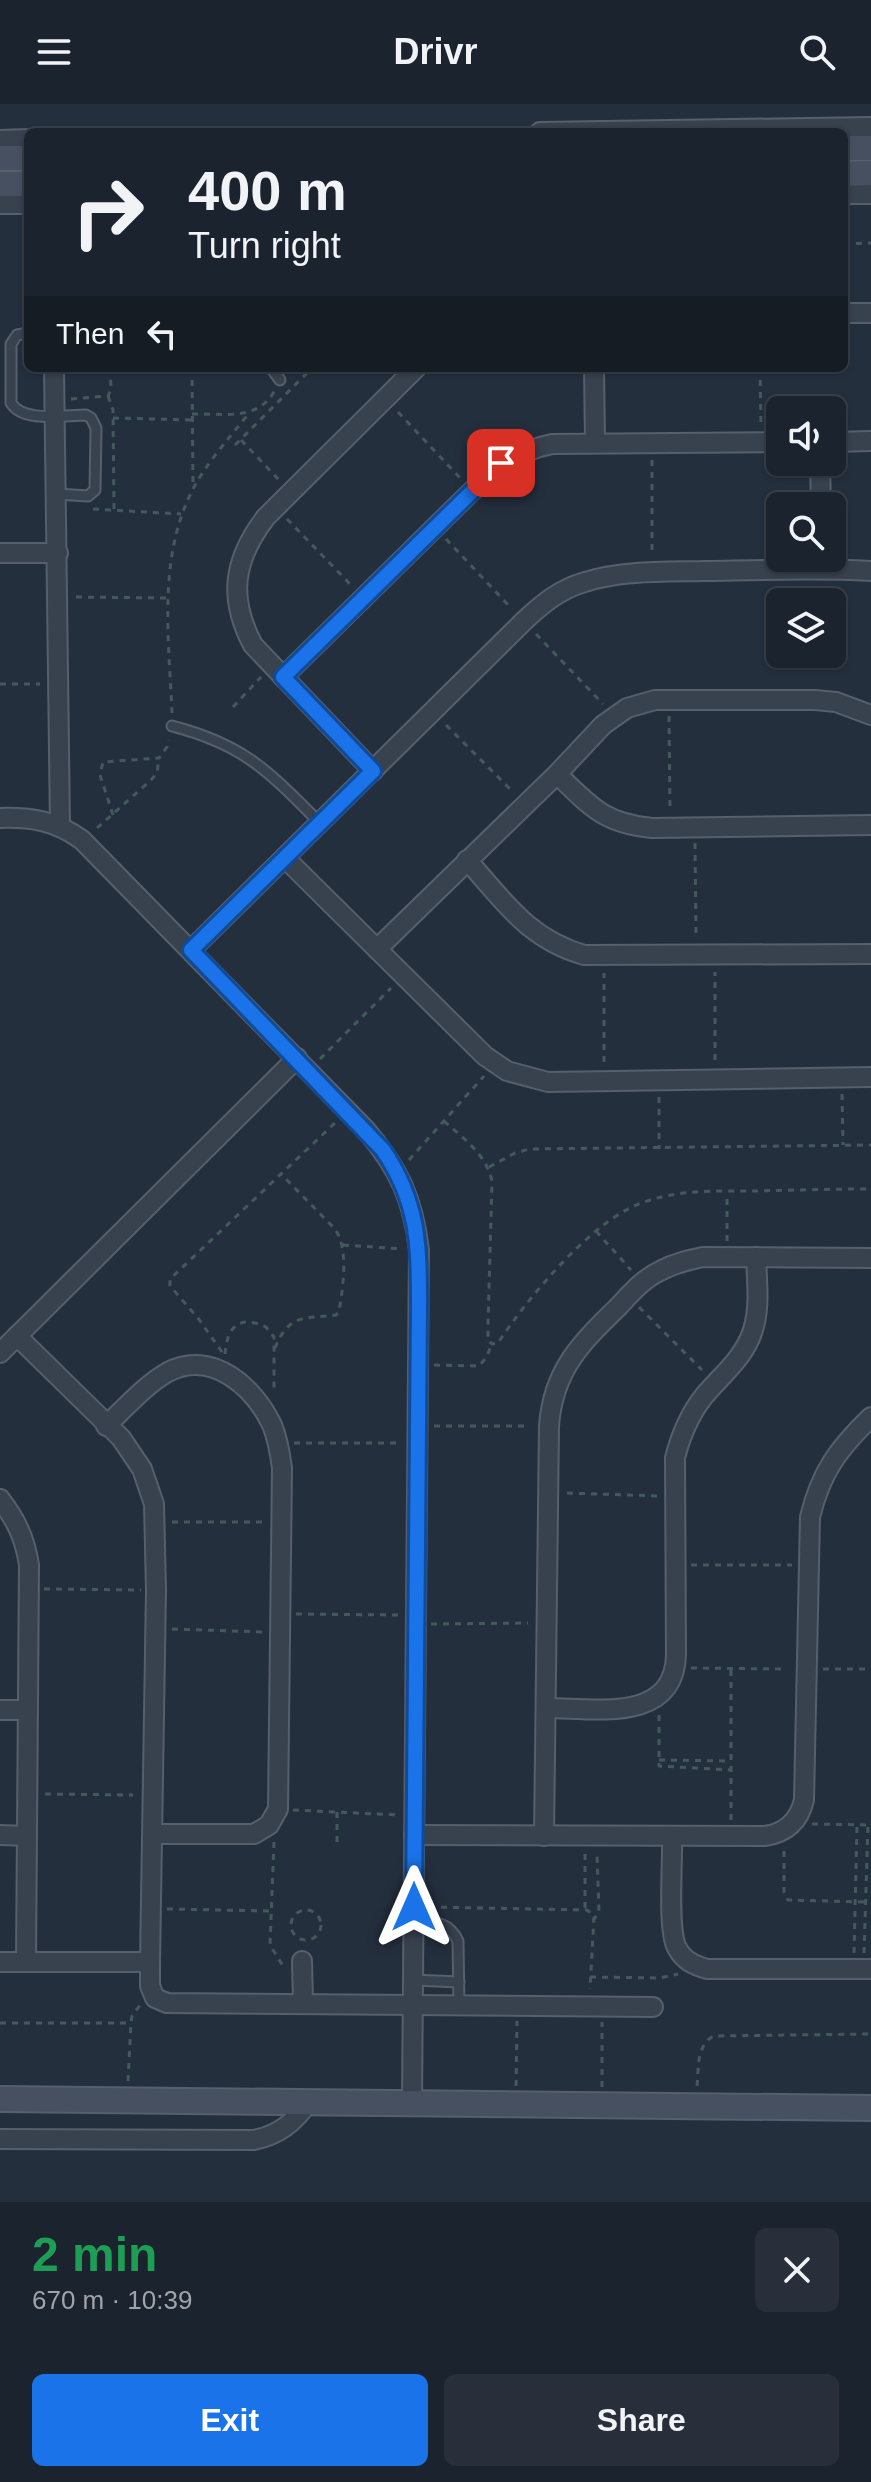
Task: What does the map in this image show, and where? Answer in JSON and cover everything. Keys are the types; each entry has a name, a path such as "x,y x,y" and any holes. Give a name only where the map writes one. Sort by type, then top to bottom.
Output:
{"street":[{"path":"805,128 871,127"},
{"path":"0,140 24,139"},
{"path":"848,148 871,148"},
{"path":"0,158 24,158"},
{"path":"848,174 871,173"},
{"path":"0,184 24,184"},
{"path":"848,194 871,194"},
{"path":"0,204 24,204"},
{"path":"848,313 871,313"},
{"path":"54,372 60,826"},
{"path":"373,771 253,645 237,603 237,579 242,557 252,536 275,507 412,372"},
{"path":"594,372 595,443"},
{"path":"846,442 871,441"},
{"path":"278,671 364,598 501,463 525,451 552,444 766,442"},
{"path":"0,553 58,553"},
{"path":"191,950 543,603 562,591 604,577 766,566"},
{"path":"846,567 871,571"},
{"path":"377,949 614,715 640,703 669,700 815,700 836,702 871,715"},
{"path":"557,774 595,811 632,826 871,825"},
{"path":"0,818 38,819 60,826 82,840 375,1140 398,1172 409,1197 419,1250 412,2102"},
{"path":"285,858 495,1064 507,1071 534,1081 871,1077"},
{"path":"467,860 524,923 542,938 584,955 871,954"},
{"path":"0,1353 303,1064"},
{"path":"544,1836 549,1426 557,1384 568,1362 582,1342 642,1282 681,1262 703,1257 871,1258"},
{"path":"546,1708 634,1707 660,1695 667,1688 675,1667 675,1458 680,1436 690,1415 741,1356 751,1336 757,1314 756,1257"},
{"path":"17,1336 121,1438 142,1469 154,1504 156,1628 152,1993 161,2002 167,2003 653,2007"},
{"path":"106,1426 154,1381 170,1371 187,1366 205,1366 223,1371 239,1381 259,1402 276,1436 282,1468 276,1814 269,1825 254,1834 153,1834"},
{"path":"414,1835 765,1836 788,1828 802,1809 804,1800 810,1517 817,1489 830,1463 871,1417"},
{"path":"0,1499 20,1528 26,1545 29,1589 26,1962"},
{"path":"0,1710 28,1710"},
{"path":"0,1835 27,1836"},
{"path":"672,1836 673,1938 685,1959 695,1966 707,1969 863,1969"},
{"path":"0,1962 150,1962"},
{"path":"302,1969 303,2004"},
{"path":"0,2099 871,2108"},
{"path":"0,2139 254,2140 286,2128 309,2101"}],"lane":[{"path":"24,334 17,335 11,344 11,403 23,414 55,407 86,415 96,428 95,490 88,496 57,500"},
{"path":"274,372 280,380"},
{"path":"172,726 197,732 245,754 267,769 320,823"},
{"path":"414,1914 439,1922 454,1932 458,1941 459,2005"},
{"path":"413,1980 459,1982"}],"path":[{"path":"848,244 871,243"},
{"path":"110,372 108,396 113,418 114,510"},
{"path":"192,372 193,490"},
{"path":"235,445 308,372"},
{"path":"761,372 766,412"},
{"path":"192,414 257,411 268,402 280,380"},
{"path":"55,407 108,396"},
{"path":"386,399 472,491"},
{"path":"82,840 157,773 159,758 167,747 172,726 168,598 170,561 182,514 207,466 250,412"},
{"path":"113,418 193,420"},
{"path":"240,440 291,492"},
{"path":"651,442 653,572"},
{"path":"57,500 114,510 182,514"},
{"path":"275,507 364,598"},
{"path":"58,597 168,598"},
{"path":"233,707 278,671"},
{"path":"0,684 59,684"},
{"path":"669,700 670,828"},
{"path":"432,712 526,804"},
{"path":"113,815 100,775 103,762 159,758"},
{"path":"695,827 715,1080"},
{"path":"604,956 604,1082"},
{"path":"303,1064 403,975"},
{"path":"398,1172 495,1064"},
{"path":"842,1078 843,1145"},
{"path":"659,1081 659,1149"},
{"path":"348,1111 169,1282 208,1330 224,1357 229,1331 240,1323 260,1324 274,1337 276,1436 418,1434 549,1426"},
{"path":"444,1121 481,1155 489,1167 492,1181 488,1340 492,1344"},
{"path":"489,1167 529,1149 871,1145"},
{"path":"275,1348 279,1338 294,1321 304,1316 336,1315 339,1311 342,1245 335,1229 281,1174"},
{"path":"492,1344 498,1343 521,1310 604,1223 636,1205 671,1194 871,1189"},
{"path":"726,1257 727,1191"},
{"path":"596,1231 642,1282"},
{"path":"342,1245 419,1250"},
{"path":"628,1296 716,1384"},
{"path":"418,1364 479,1366 492,1344"},
{"path":"548,1492 675,1496"},
{"path":"156,1522 281,1522"},
{"path":"675,1565 808,1565"},
{"path":"29,1589 156,1590"},
{"path":"156,1628 416,1619 547,1623"},
{"path":"675,1667 871,1669"},
{"path":"731,1668 731,1836"},
{"path":"660,1695 658,1765 662,1768 731,1770"},
{"path":"658,1760 731,1761"},
{"path":"27,1794 153,1795"},
{"path":"337,1812 337,1845"},
{"path":"302,1969 292,1973 275,1957 270,1945 276,1814 337,1812 414,1816"},
{"path":"857,1825 854,1928 863,1969"},
{"path":"863,1969 866,1902 866,1880 869,1825 788,1828 784,1892 788,1900 866,1902"},
{"path":"585,1910 591,1836"},
{"path":"591,1836 599,1911 593,1921"},
{"path":"856,1880 866,1880"},
{"path":"151,1909 272,1911"},
{"path":"306,1910 317,1915 321,1925 317,1936 306,1940 296,1936 291,1925 296,1915 306,1910"},
{"path":"414,1914 591,1912 590,1977 596,2006 602,2105"},
{"path":"854,1928 865,1929"},
{"path":"590,1977 660,1978 695,1966"},
{"path":"127,2100 131,2023 137,2008 152,1993"},
{"path":"516,2104 517,2006"},
{"path":"0,2023 131,2023"},
{"path":"696,2106 700,2052 705,2042 713,2036 871,2034"}],"route":[{"path":"414,1907 419,1307 416,1223 398,1172 383,1150 191,950 373,771 283,677 501,463"}]}
